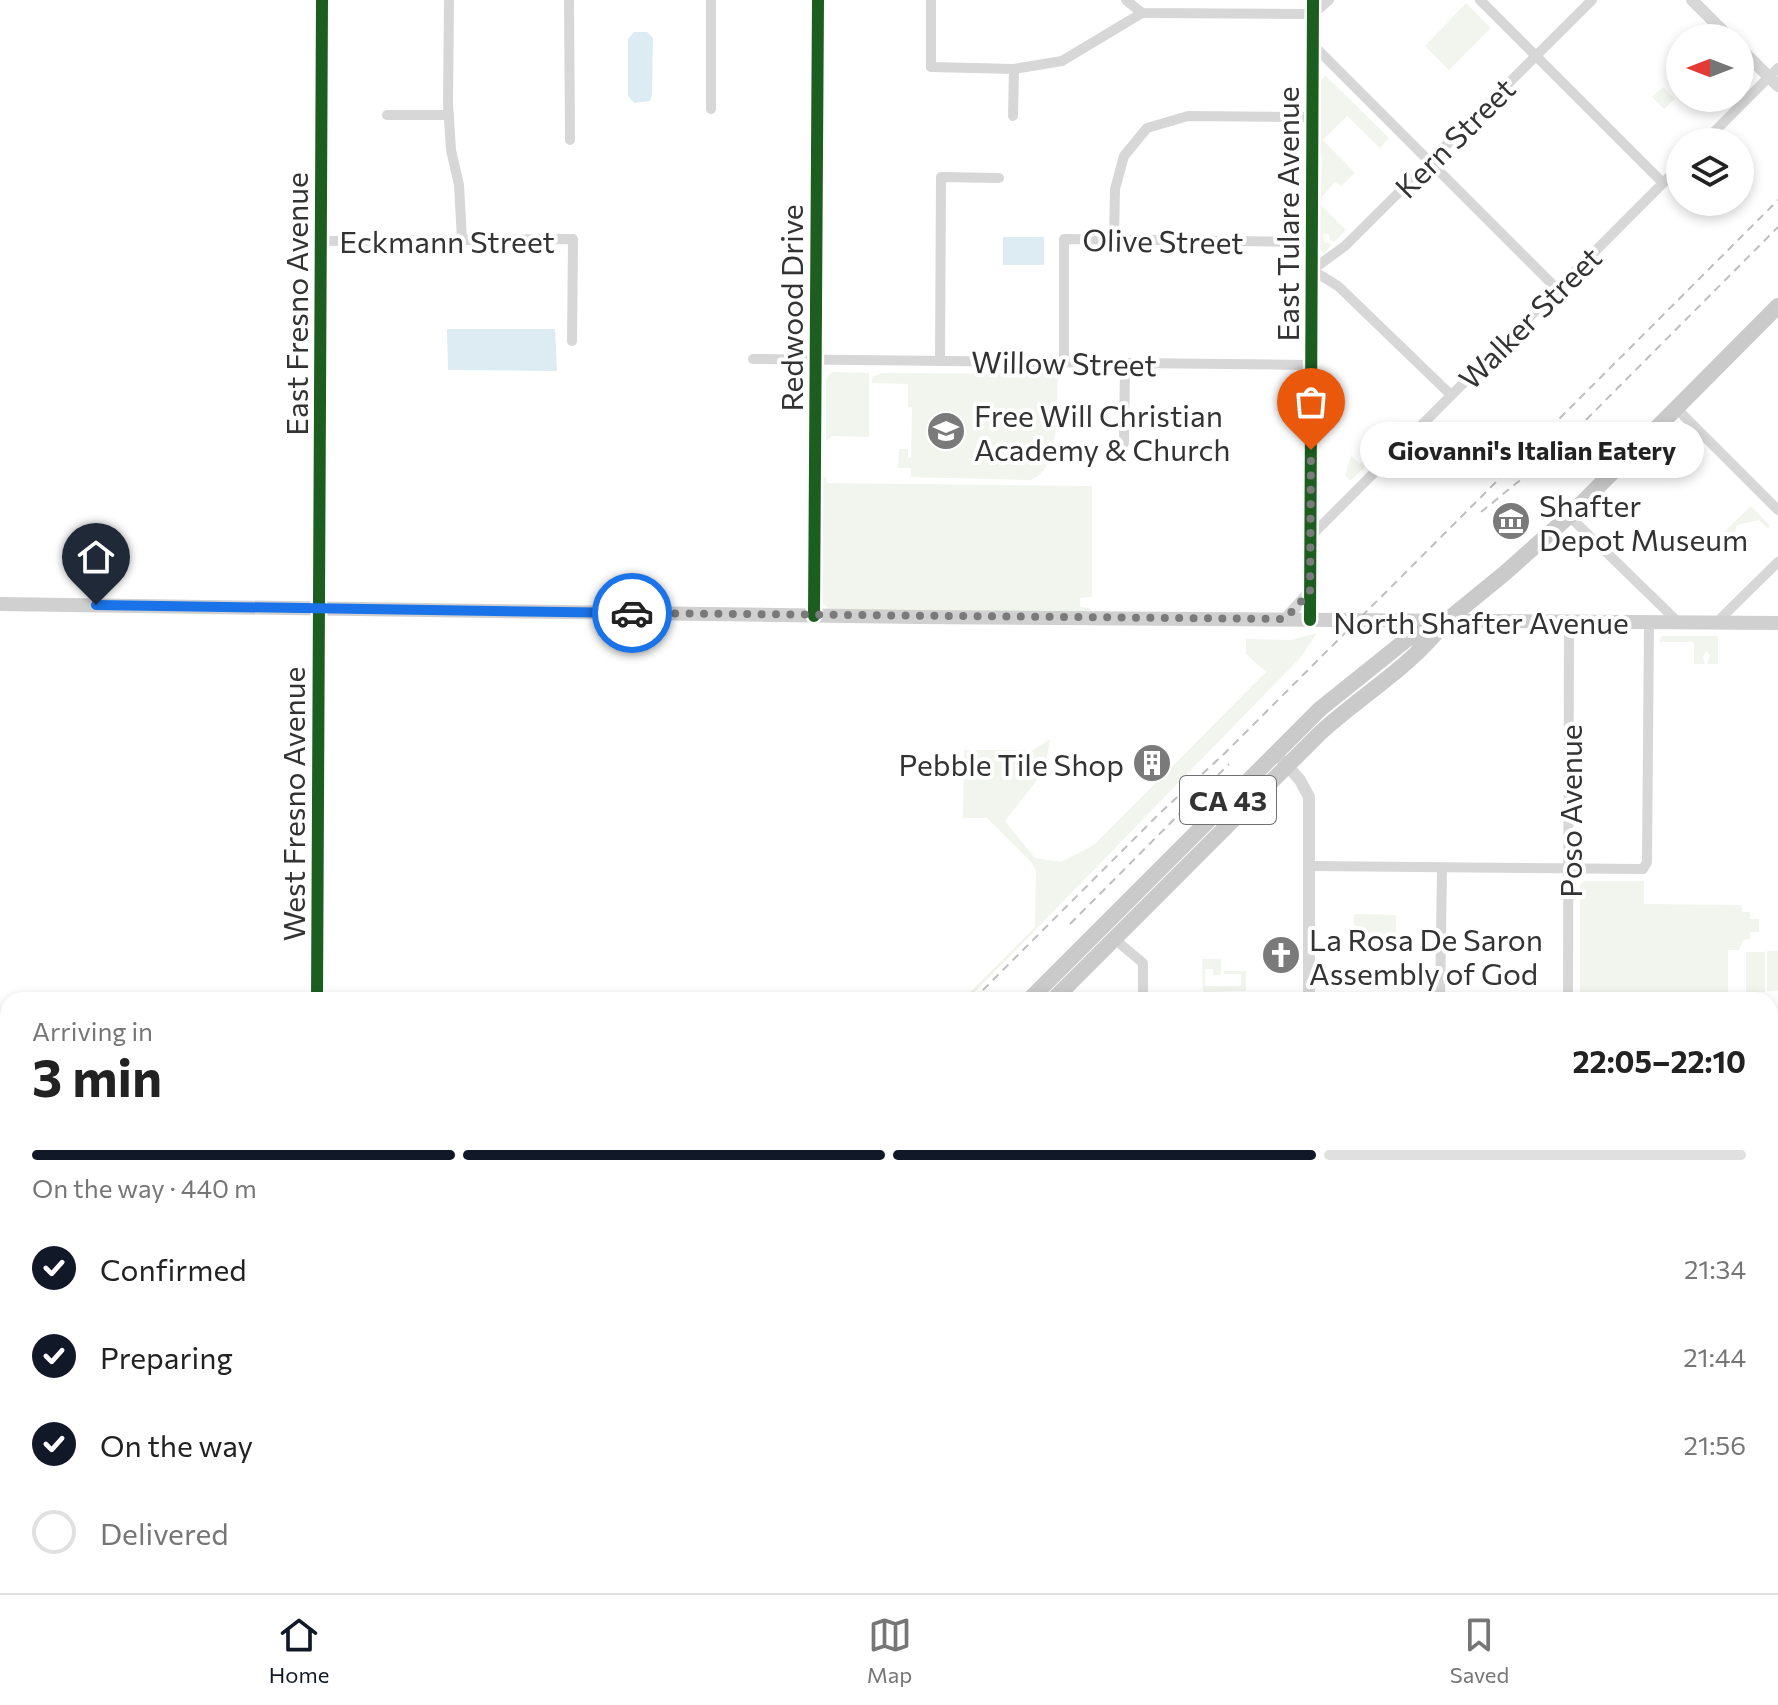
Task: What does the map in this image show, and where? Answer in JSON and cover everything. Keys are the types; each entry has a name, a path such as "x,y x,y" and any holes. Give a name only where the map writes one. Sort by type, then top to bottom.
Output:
{"main road":[{"name":"CA 43","path":"1061,992 1351,705 1428,645 1445,622 1569,516 1778,306"},
{"name":"North Shafter Avenue","path":"0,604 814,616 1778,623"},
{"name":"CA 43","path":"1037,992 1339,692 1406,640 1445,622"}],"street":[{"name":"East Fresno Avenue","path":"320,609 322,0"},
{"path":"449,0 449,115 451,150 459,185 462,240"},
{"path":"569,0 570,140"},
{"path":"711,0 711,109"},
{"name":"Redwood Drive","path":"814,616 818,0"},
{"path":"931,0 931,67 1014,69 1062,61 1142,13 1313,14 1329,0"},
{"path":"1126,0 1142,13"},
{"path":"1202,0 1202,13"},
{"name":"East Tulare Avenue","path":"1310,620 1313,0"},
{"path":"1480,0 1663,183"},
{"name":"Kern Street","path":"1312,270 1345,246 1592,0"},
{"path":"1692,0 1716,24"},
{"path":"1313,45 1557,289"},
{"path":"1719,128 1775,77 1754,60"},
{"path":"1013,116 1014,69"},
{"path":"387,115 449,115"},
{"path":"1114,239 1115,189 1124,156 1147,128 1188,116 1312,117"},
{"path":"940,361 941,177 999,178"},
{"name":"Walker Street","path":"1311,536 1666,180"},
{"name":"Eckmann Street","path":"321,241 573,239 572,341"},
{"name":"Olive Street","path":"1064,362 1064,239 1311,242"},
{"path":"1312,270 1338,286 1451,395"},
{"name":"Willow Street","path":"753,359 1311,365"},
{"path":"1124,443 1125,363"},
{"path":"1676,408 1778,510"},
{"path":"1569,516 1678,622"},
{"path":"1717,622 1778,562"},
{"path":"1285,619 1310,592"},
{"name":"West Fresno Avenue","path":"317,992 320,609"},
{"name":"Poso Avenue","path":"1568,992 1569,621"},
{"path":"1309,866 1643,869 1647,862 1649,622"},
{"path":"1275,753 1304,786 1309,797 1309,992"},
{"path":"1440,992 1442,868"},
{"path":"1102,926 1143,963 1143,992"}],"shaded area":[{"path":"1466,3 1491,28 1449,70 1425,46"},
{"path":"634,32 647,32 653,38 650,101 634,103 628,96 628,39"},
{"path":"1326,76 1389,138 1380,148 1347,116 1323,140 1355,173 1341,186 1335,182 1322,197 1321,205 1346,230 1334,242 1329,234 1323,234 1324,242 1332,244 1324,253 1319,249 1322,157 1320,81"},
{"path":"1663,87 1666,90 1666,107 1664,109 1652,97"},
{"path":"1003,237 1044,237 1044,265 1003,265"},
{"path":"447,329 555,329 557,371 448,370"},
{"path":"833,372 869,373 869,437 832,436 826,441 826,380"},
{"path":"882,373 1058,374 1057,417 1048,464 1030,480 911,477 911,468 898,468 899,449 908,449 908,458 911,458 912,407 908,407 908,384 872,383 872,377"},
{"path":"1351,456 1360,464 1366,459 1370,462 1350,481 1345,475"},
{"path":"823,477 826,477 827,483 1092,486 1092,597 1080,598 1080,607 1091,608 1091,612 833,611 822,603"},
{"path":"1751,506 1770,526 1768,529 1759,520 1737,525 1735,532 1727,535 1724,532"},
{"path":"1317,633 1300,658 975,992 970,992 1035,927 1036,871 1032,863 987,818 963,818 964,750 1033,750 1050,739 1045,770 1005,821 1035,858 1061,862 1094,845 1266,672 1246,654 1246,639 1291,640"},
{"path":"1662,636 1718,636 1718,664 1707,664 1710,655 1706,651 1703,657 1705,664 1694,664 1694,642 1659,642"},
{"path":"1585,881 1644,881 1644,904 1742,905 1742,912 1750,912 1750,919 1759,919 1759,932 1750,932 1750,939 1743,940 1739,950 1728,950 1728,992 1580,992 1580,884"},
{"path":"1354,914 1396,915 1396,936 1354,935"},
{"path":"1767,951 1778,951 1778,991 1767,991"},
{"path":"1746,952 1765,952 1765,992 1746,992"},
{"path":"1202,959 1221,959 1221,975 1213,975 1213,969 1205,969 1205,986 1241,986 1241,974 1224,974 1224,971 1246,971 1246,991 1203,992"}],"railway":[{"path":"981,992 1160,813 1225,753 1778,200"},
{"path":"1481,512 1551,455 1778,227"},
{"path":"1070,924 1229,764"}],"cycle path":[{"path":"317,992 322,0"},
{"path":"814,616 818,0"},
{"path":"1310,620 1313,0"}],"way so far":[{"path":"632,613 1285,619 1310,592 1311,450"}],"place":[{"name":"Free Will Christian Academy & Church","path":"946,431"},
{"name":"Giovanni's Italian Eatery","path":"1311,450"},
{"name":"Shafter Depot Museum","path":"1511,521"},
{"name":"Pebble Tile Shop","path":"1152,763"},
{"name":"La Rosa De Saron Assembly of God","path":"1281,955"}],"route":[{"path":"96,605 632,613"}]}
